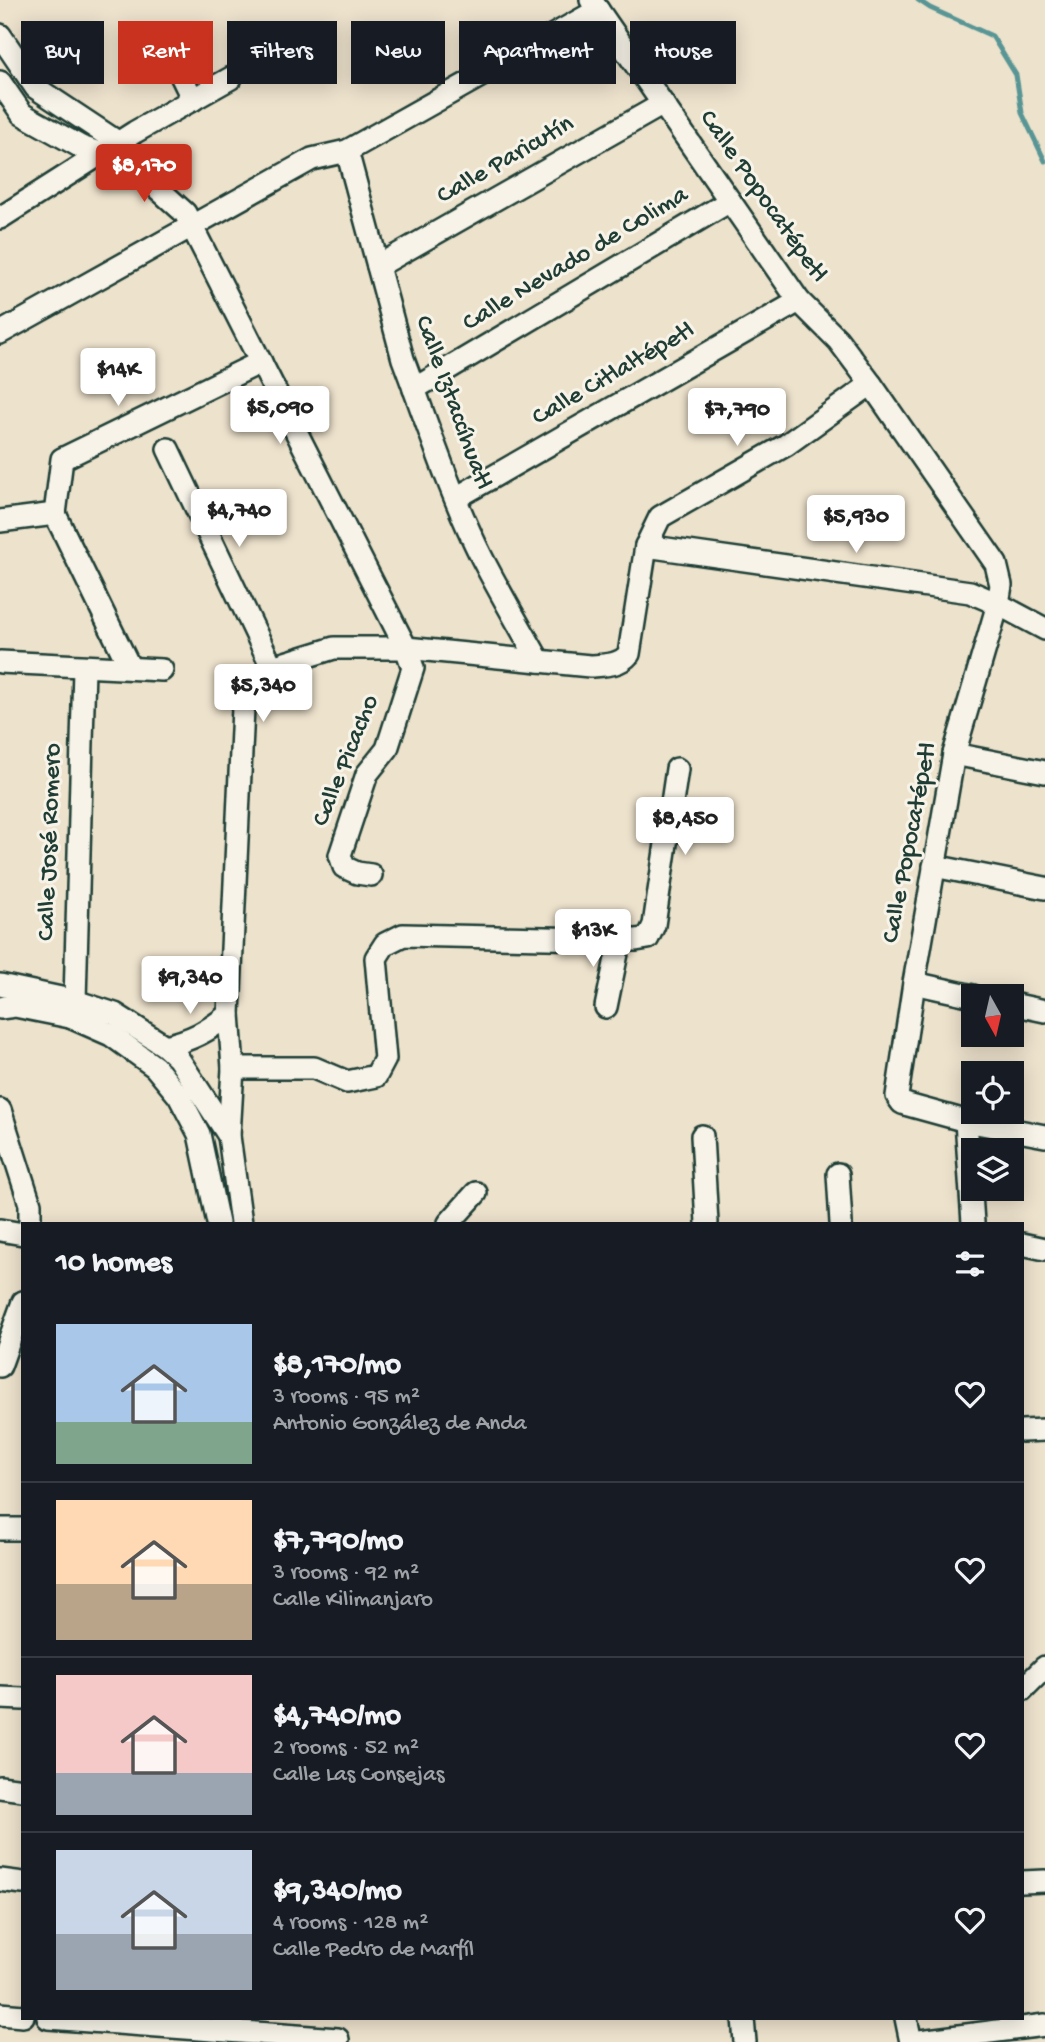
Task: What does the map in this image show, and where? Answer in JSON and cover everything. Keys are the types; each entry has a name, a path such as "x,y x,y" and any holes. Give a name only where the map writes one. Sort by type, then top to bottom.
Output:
{"street":[{"name":"Calle Popocatépetl","path":"594,5 799,301 838,340 872,384 996,564 1001,585 998,604 954,754 897,1096 902,1103 961,1120"},
{"path":"0,333 312,159 346,151 594,5"},
{"path":"0,35 36,88 123,151 185,213 405,648"},
{"path":"0,218 101,156 123,151 192,100 227,80"},
{"path":"0,82 22,114 101,156"},
{"path":"185,84 192,100"},
{"name":"Calle Paricutín","path":"377,266 663,104"},
{"name":"Calle Iztaccíhuatl","path":"346,151 403,359 414,389 482,557 539,661"},
{"name":"Calle Nevado de Colima","path":"414,389 730,201"},
{"name":"Calle Citlaltépetl","path":"456,498 799,301"},
{"path":"130,668 55,514 62,459 261,362"},
{"path":"241,1222 229,1136 233,1068 229,1014 243,708 272,667 334,648 405,648 590,666 624,660 629,654 646,546 660,517 786,445 872,384"},
{"path":"167,449 272,667"},
{"path":"0,521 55,514"},
{"path":"646,546 970,592 1045,629"},
{"name":"Calle Picacho","path":"371,875 356,873 344,867 340,855 368,774 387,749 413,668 405,648"},
{"path":"0,662 162,670"},
{"name":"Calle José Romero","path":"72,1009 84,667"},
{"path":"954,754 1045,772"},
{"path":"233,1068 314,1068 347,1082 376,1076 385,1059 376,958 385,944 403,935 645,939 650,935 677,769"},
{"path":"934,866 1045,888"},
{"path":"606,1007 620,939"},
{"path":"914,984 961,994"},
{"path":"0,985 72,1009 155,1067 179,1096 199,1134 218,1222"},
{"path":"0,1008 15,1006 115,1014 165,1046 178,1058 229,1136"},
{"path":"1024,1007 1045,1011"},
{"path":"165,1046 187,1041 210,1030 229,1014"},
{"path":"0,1110 30,1204 30,1222"},
{"path":"966,1124 973,1222"},
{"path":"982,1124 1045,1136"},
{"path":"702,1136 707,1222"},
{"path":"838,1174 841,1222"},
{"path":"450,1222 476,1194"},
{"path":"0,1230 21,1234"},
{"path":"1024,1244 1045,1249"},
{"path":"0,1366 21,1308"},
{"path":"1024,1431 1045,1430"},
{"path":"0,1528 21,1530"},
{"path":"1024,1688 1045,1667"},
{"path":"0,1698 21,1699"},
{"path":"0,1787 21,1790"},
{"path":"0,1881 21,1883"},
{"path":"1024,1882 1045,1881"},
{"path":"0,2014 21,2016"},
{"path":"87,2020 338,2033"},
{"path":"743,2020 745,2042"},
{"path":"906,2020 912,2042 1045,2025"}],"waterway":[{"path":"918,0 992,36 1016,75 1022,113 1045,161"}]}
